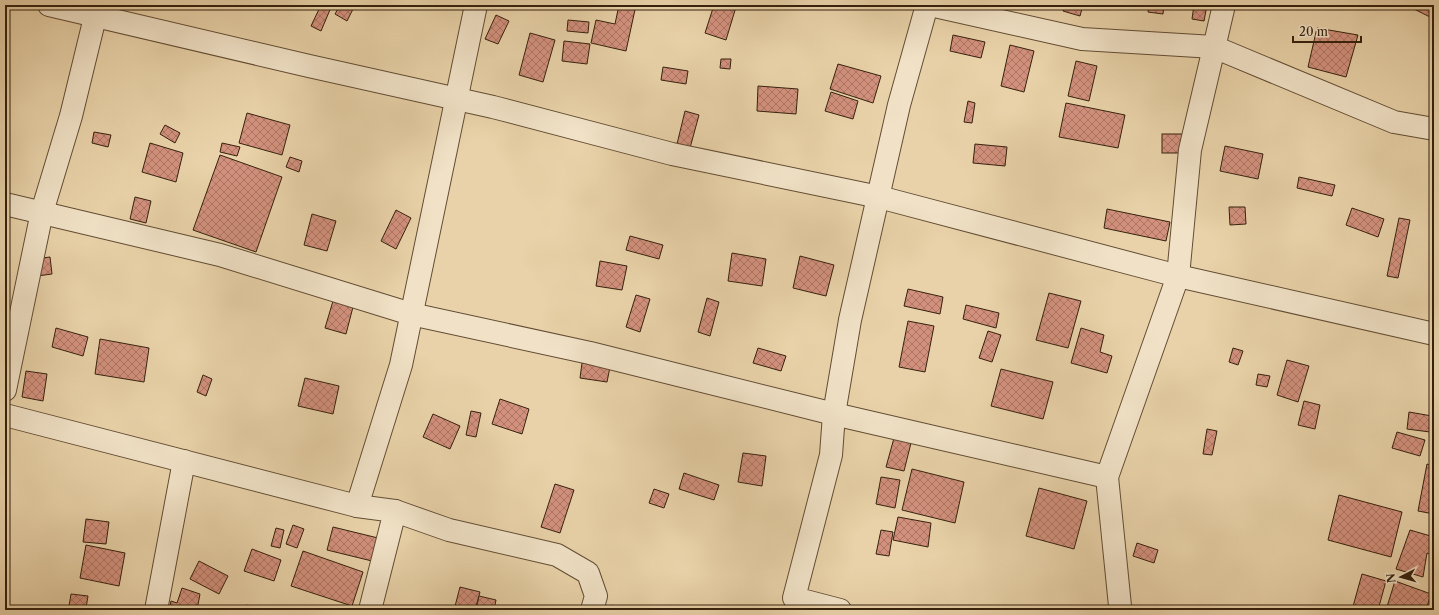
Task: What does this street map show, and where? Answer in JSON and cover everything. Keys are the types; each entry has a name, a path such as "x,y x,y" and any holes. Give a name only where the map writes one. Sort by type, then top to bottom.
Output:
{"street":[{"path":"49,5 97,11 456,98 672,154 879,197 1178,276 1434,334"},
{"path":"357,506 401,365 476,5"},
{"path":"840,610 794,598 831,455 834,414 850,320 899,105 928,5 1082,39 1214,47 1394,122 1434,129"},
{"path":"1119,610 1120,606 1108,477 1178,276 1190,150 1224,5"},
{"path":"5,390 42,212 71,116 97,11"},
{"path":"5,204 220,255 411,314 590,353 834,414 1108,477"},
{"path":"5,415 357,506 395,511 449,530 557,555 588,573 596,596 592,610"},
{"path":"156,610 184,461"},
{"path":"370,610 395,511"}],"building":[{"path":"321,5 332,5 321,31 311,26"},
{"path":"340,5 355,5 347,21 335,14"},
{"path":"619,5 636,5 626,51 591,43 596,20 615,24"},
{"path":"714,5 736,7 726,40 705,33"},
{"path":"1065,5 1083,5 1080,16 1063,11"},
{"path":"1149,5 1164,5 1163,14 1148,12"},
{"path":"1194,5 1207,5 1204,21 1192,19"},
{"path":"1413,5 1434,5 1434,19 1412,8"},
{"path":"496,15 509,21 498,44 485,39"},
{"path":"568,20 589,22 588,33 567,31"},
{"path":"1317,28 1358,35 1346,77 1308,67"},
{"path":"530,33 555,40 543,82 519,75"},
{"path":"953,35 985,42 981,58 950,51"},
{"path":"564,41 590,44 587,64 562,61"},
{"path":"1010,45 1034,51 1024,92 1001,86"},
{"path":"721,59 731,59 730,69 720,68"},
{"path":"1076,61 1097,66 1089,101 1068,96"},
{"path":"838,64 881,76 873,103 830,89"},
{"path":"663,67 688,71 686,84 661,80"},
{"path":"758,86 798,89 796,114 757,111"},
{"path":"831,92 858,101 853,119 825,111"},
{"path":"968,101 975,103 972,123 964,122"},
{"path":"1066,103 1125,115 1118,148 1059,137"},
{"path":"685,111 699,115 690,148 677,144"},
{"path":"247,113 290,125 282,155 239,143"},
{"path":"165,125 180,133 175,143 160,134"},
{"path":"94,132 111,135 108,147 92,143"},
{"path":"1162,134 1186,134 1186,153 1162,153"},
{"path":"150,143 183,153 176,182 142,172"},
{"path":"222,143 240,147 237,156 220,152"},
{"path":"975,144 1007,147 1005,166 973,163"},
{"path":"1225,146 1263,154 1258,179 1220,171"},
{"path":"220,155 282,177 256,252 193,230"},
{"path":"290,157 302,161 299,172 286,167"},
{"path":"1299,177 1335,185 1332,196 1297,188"},
{"path":"135,197 151,201 146,223 130,219"},
{"path":"1229,207 1245,207 1246,224 1230,225"},
{"path":"1352,208 1384,219 1378,237 1346,225"},
{"path":"1107,209 1170,222 1166,241 1104,228"},
{"path":"396,210 411,218 396,249 381,241"},
{"path":"312,214 336,221 327,251 304,245"},
{"path":"1399,218 1410,220 1398,278 1387,276"},
{"path":"630,236 663,245 659,259 626,250"},
{"path":"732,253 766,259 762,286 728,281"},
{"path":"800,256 834,265 826,296 793,288"},
{"path":"50,257 52,274 37,276 35,259"},
{"path":"600,261 627,266 622,290 596,286"},
{"path":"908,289 943,297 940,314 904,306"},
{"path":"1049,293 1081,301 1068,348 1036,340"},
{"path":"636,295 650,299 640,332 626,327"},
{"path":"707,298 719,302 710,336 698,332"},
{"path":"333,301 353,307 346,334 325,328"},
{"path":"966,305 999,313 996,328 963,319"},
{"path":"908,321 934,326 925,372 899,367"},
{"path":"56,328 88,337 83,356 52,347"},
{"path":"1081,328 1104,335 1100,352 1112,356 1107,373 1071,363"},
{"path":"988,331 1001,335 992,362 979,358"},
{"path":"100,339 149,348 144,382 95,374"},
{"path":"758,348 786,356 781,371 753,363"},
{"path":"1233,348 1243,351 1238,365 1229,362"},
{"path":"1287,360 1309,366 1298,402 1277,395"},
{"path":"582,363 610,367 607,382 580,378"},
{"path":"1001,369 1053,382 1043,419 991,406"},
{"path":"26,371 47,374 43,401 22,397"},
{"path":"1258,374 1270,376 1267,387 1256,385"},
{"path":"203,375 212,379 206,396 197,392"},
{"path":"305,378 339,386 333,414 298,406"},
{"path":"500,399 529,409 522,434 492,424"},
{"path":"1304,401 1320,405 1315,429 1298,425"},
{"path":"471,411 481,413 476,437 466,435"},
{"path":"1409,412 1432,416 1430,432 1407,429"},
{"path":"433,414 460,426 450,449 423,437"},
{"path":"1207,429 1217,431 1212,455 1203,454"},
{"path":"1397,432 1425,440 1420,456 1392,448"},
{"path":"894,438 911,443 904,471 886,467"},
{"path":"743,453 766,456 762,486 738,482"},
{"path":"1427,464 1434,466 1434,514 1418,511"},
{"path":"912,469 964,482 955,523 902,510"},
{"path":"684,473 719,485 714,500 679,489"},
{"path":"881,477 900,480 895,508 876,504"},
{"path":"555,484 574,490 560,533 541,527"},
{"path":"1039,488 1087,501 1074,549 1026,536"},
{"path":"654,489 669,494 664,508 649,503"},
{"path":"1339,495 1402,512 1391,557 1328,540"},
{"path":"898,517 931,523 928,547 893,540"},
{"path":"86,519 109,522 106,544 83,542"},
{"path":"293,525 304,529 297,548 286,544"},
{"path":"333,527 378,538 372,561 327,550"},
{"path":"276,528 284,530 280,548 271,546"},
{"path":"881,530 893,532 889,556 876,554"},
{"path":"1410,530 1434,537 1434,556 1427,553 1423,577 1396,569"},
{"path":"1137,543 1158,550 1154,563 1133,556"},
{"path":"86,545 125,553 119,586 80,578"},
{"path":"252,549 281,560 274,581 244,571"},
{"path":"303,551 363,572 352,606 291,586"},
{"path":"199,561 228,576 219,594 190,579"},
{"path":"1362,574 1386,581 1378,610 1352,610"},
{"path":"1395,581 1431,594 1426,610 1386,610"},
{"path":"460,587 480,592 475,610 454,610"},
{"path":"182,588 200,594 197,610 169,610 171,601 177,603"},
{"path":"71,594 88,596 86,608 69,606"},
{"path":"479,596 496,600 494,610 476,610"},
{"path":"246,605 263,610 244,610"},
{"path":"611,605 621,610 609,610"}]}
